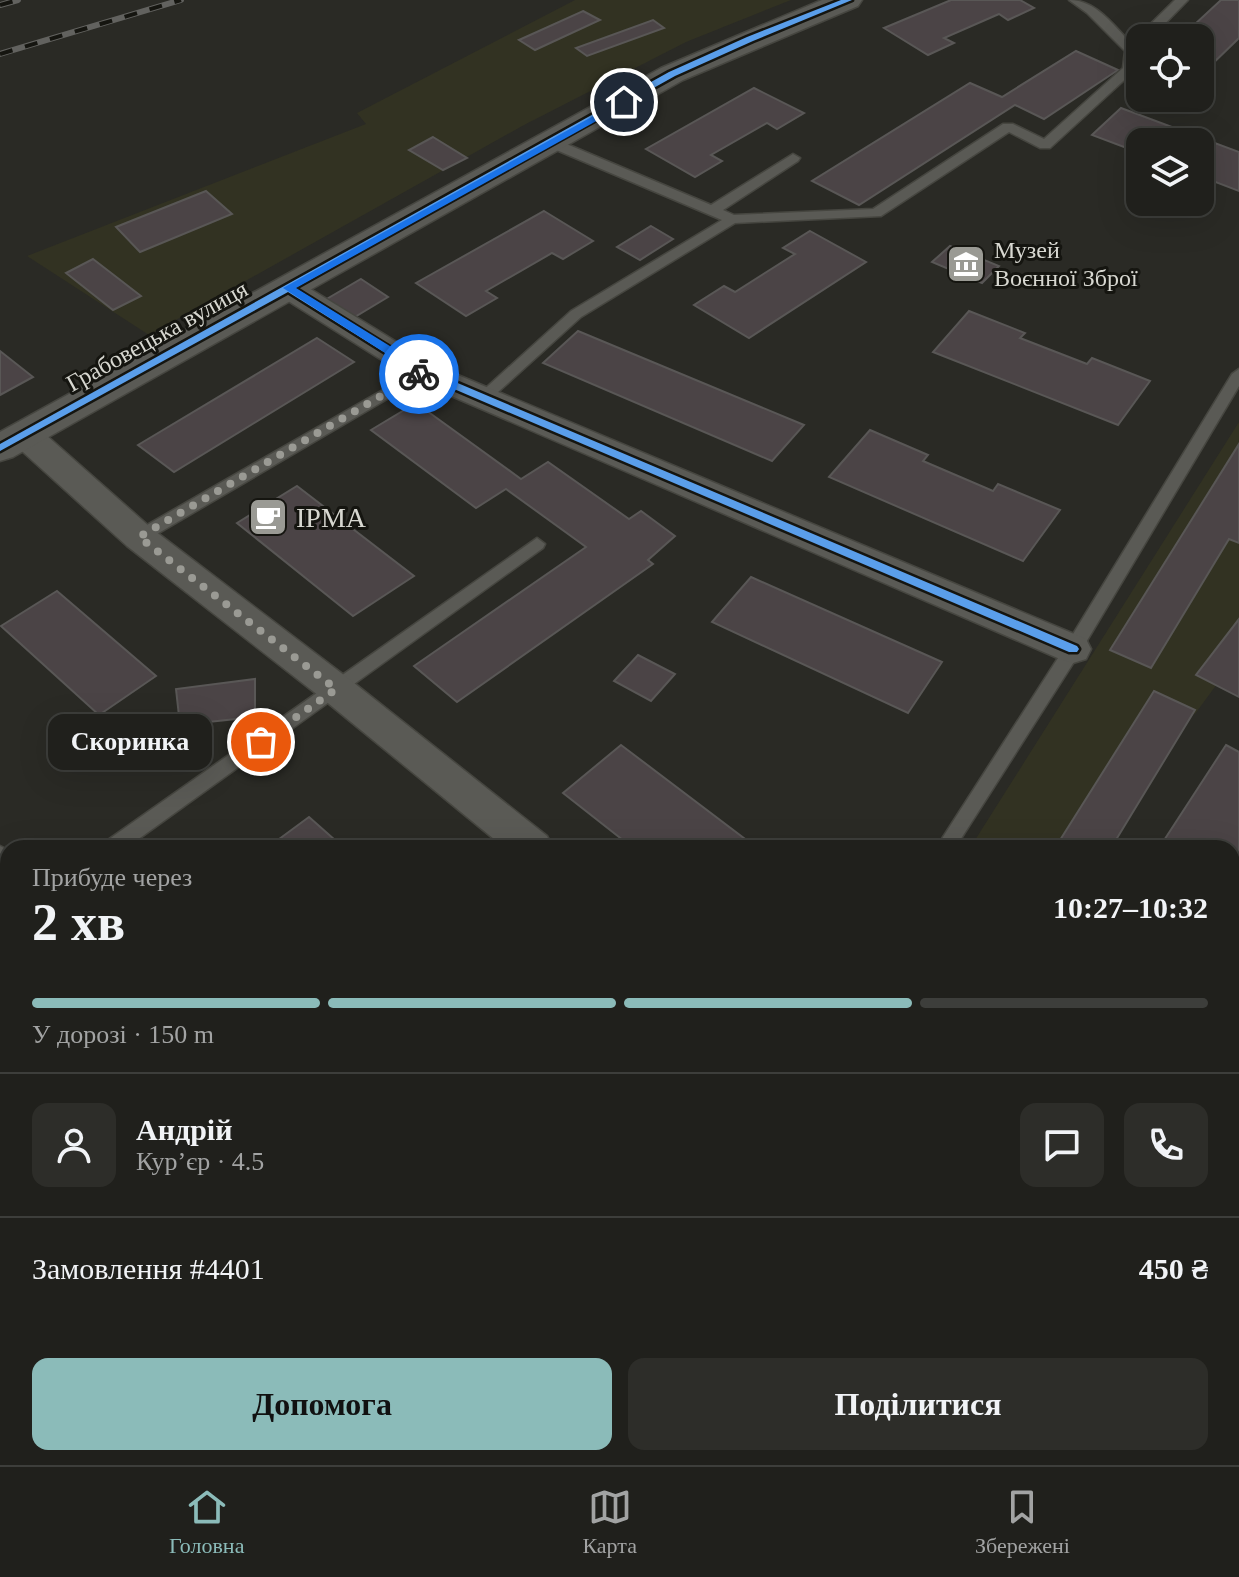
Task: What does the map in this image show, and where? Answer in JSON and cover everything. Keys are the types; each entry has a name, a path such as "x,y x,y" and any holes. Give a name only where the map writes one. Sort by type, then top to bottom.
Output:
{"street":[{"name":"Грабовецька вулиця","path":"12,442 672,74 848,0"},
{"path":"288,288 423,372 1073,649"},
{"path":"12,442 336,689 523,840"}],"lane":[{"path":"1075,0 1126,35"},
{"path":"1157,24 1182,0"},
{"path":"552,143 732,219 876,213 1008,127 1045,145 1126,72"},
{"path":"712,211 793,158"},
{"path":"483,398 576,314 732,219"},
{"path":"139,537 423,372"},
{"path":"950,840 1073,649 1239,374"},
{"path":"123,840 537,544"}],"shaded area":[{"path":"575,0 791,0 686,42 524,125 149,335 27,256 366,124 357,113"},
{"path":"1239,422 1239,659 1236,658 1195,714 1178,705 1097,840 975,840"}],"building":[{"path":"951,0 1020,0 1034,8 1008,20 999,14 944,38 954,43 928,55 884,28"},
{"path":"1221,0 1239,0 1239,38 1214,62 1214,24 1195,24"},
{"path":"583,11 600,20 535,50 519,40"},
{"path":"653,20 664,28 587,56 576,48"},
{"path":"1076,51 1118,70 1044,119 1015,105 859,205 812,181 970,83 1002,97"},
{"path":"754,88 804,113 777,129 767,123 711,155 722,161 695,177 646,149"},
{"path":"1121,108 1175,128 1126,128 1126,148 1092,135"},
{"path":"433,137 467,158 443,170 409,150"},
{"path":"1214,143 1239,152 1239,191 1214,181"},
{"path":"206,191 232,214 140,252 116,227"},
{"path":"544,211 593,241 563,259 552,253 486,291 497,298 466,316 416,283"},
{"path":"651,226 673,239 640,260 617,247"},
{"path":"810,231 866,262 749,338 694,305 724,286 735,292 795,254 783,248"},
{"name":"Музей Воєнної Зброї","path":"950,246 999,266 982,283 932,262"},
{"path":"93,259 141,296 113,310 66,273"},
{"path":"361,279 388,297 353,318 325,300"},
{"path":"969,311 1025,333 1020,338 1087,364 1092,358 1150,381 1118,425 933,352"},
{"path":"578,331 804,425 772,461 543,363"},
{"path":"317,338 354,362 174,472 138,445"},
{"path":"0,351 33,377 0,395"},
{"path":"416,403 521,479 548,462 629,519 641,511 675,536 648,560 653,564 457,702 414,666 586,547 506,489 476,508 371,430"},
{"path":"870,430 928,455 923,461 993,491 998,484 1060,510 1023,561 829,477"},
{"path":"1239,444 1239,543 1229,539 1151,668 1110,650"},
{"path":"297,486 414,576 353,616 237,523"},
{"path":"751,577 942,662 908,713 712,622"},
{"path":"57,591 156,676 99,715 1,626"},
{"path":"1239,619 1239,697 1196,675"},
{"path":"638,655 675,674 651,701 614,681"},
{"path":"255,679 255,717 180,725 176,689"},
{"path":"1154,691 1195,710 1116,840 1060,840"},
{"path":"621,745 746,840 623,840 563,793"},
{"path":"1226,745 1239,752 1239,840 1164,840"},
{"path":"309,817 335,840 278,840"}],"railway":[{"path":"0,5 18,0"},
{"path":"0,54 181,0"}],"cycle path":[{"path":"0,448 672,74 848,0"},
{"path":"288,288 423,372 1073,649"}],"way so far":[{"path":"261,742 336,689 139,537 419,374"}],"place":[{"name":"Музей Воєнної Зброї","path":"966,264"},
{"name":"ІРМА","path":"268,517"},
{"name":"Скоринка","path":"261,742"}],"route":[{"path":"419,374 423,372 288,288 624,102"}]}
